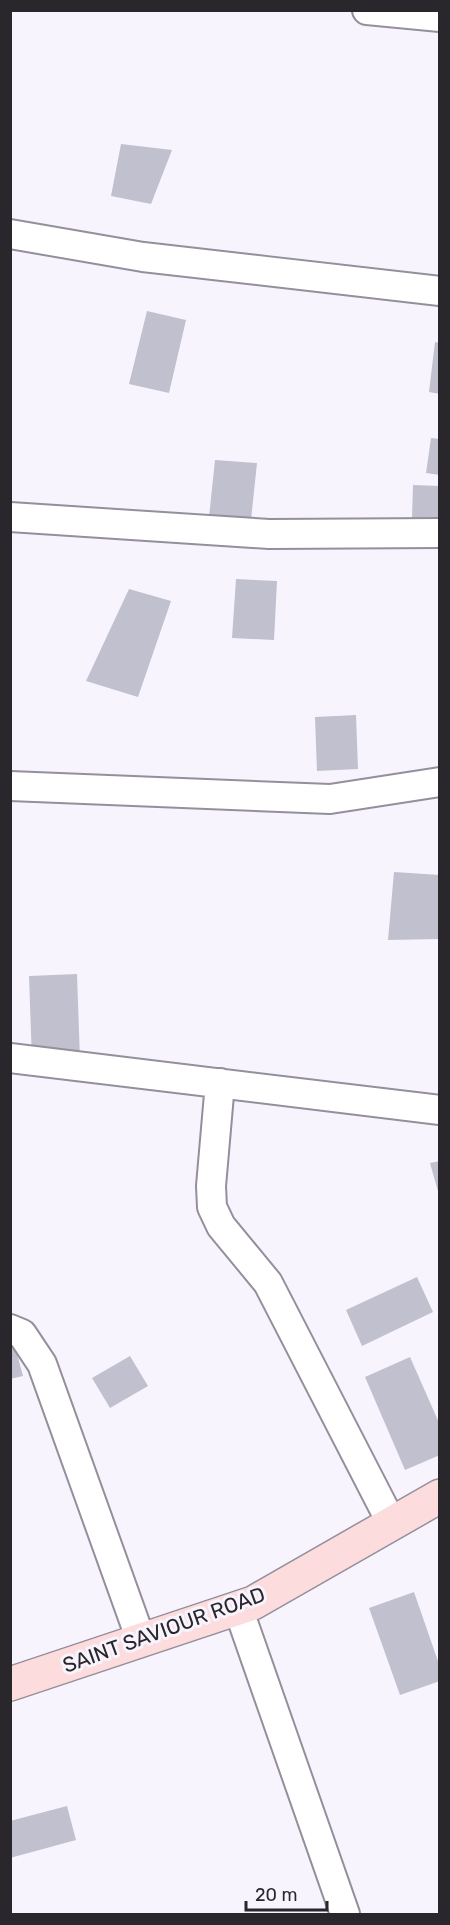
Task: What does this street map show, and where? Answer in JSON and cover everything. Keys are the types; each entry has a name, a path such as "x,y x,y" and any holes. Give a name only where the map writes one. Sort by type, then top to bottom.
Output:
{"street":[{"path":"367,10 440,17"},
{"path":"10,234 143,257 440,291"},
{"path":"10,517 269,534 440,532"},
{"path":"10,786 330,799 440,782"},
{"path":"10,1058 440,1110"},
{"path":"220,1083 211,1186 212,1207 221,1226 268,1283 392,1524"},
{"path":"10,1329 22,1334 42,1364 141,1641"},
{"name":"SAINT SAVIOUR ROAD","path":"10,1684 253,1603 440,1496"},
{"path":"238,1608 345,1914"}],"building":[{"path":"121,144 172,150 151,204 111,196"},
{"path":"147,311 186,320 169,393 129,384"},
{"path":"435,342 440,343 440,394 429,392"},
{"path":"431,438 440,439 440,475 426,473"},
{"path":"215,460 257,463 251,520 209,517"},
{"path":"413,485 440,486 440,519 412,518"},
{"path":"236,579 277,581 274,640 232,638"},
{"path":"129,589 171,601 138,697 86,681"},
{"path":"356,715 358,769 317,771 315,717"},
{"path":"394,872 440,875 439,939 388,940"},
{"path":"77,974 80,1059 32,1061 29,976"},
{"path":"440,1161 440,1195 439,1195 430,1163"},
{"path":"417,1277 433,1312 362,1346 346,1310"},
{"path":"13,1339 23,1376 10,1379 10,1340"},
{"path":"130,1356 148,1386 110,1408 92,1378"},
{"path":"410,1357 440,1425 440,1455 405,1470 365,1377"},
{"path":"414,1592 440,1667 440,1681 400,1695 369,1608"},
{"path":"67,1806 76,1840 10,1858 10,1821"}]}
